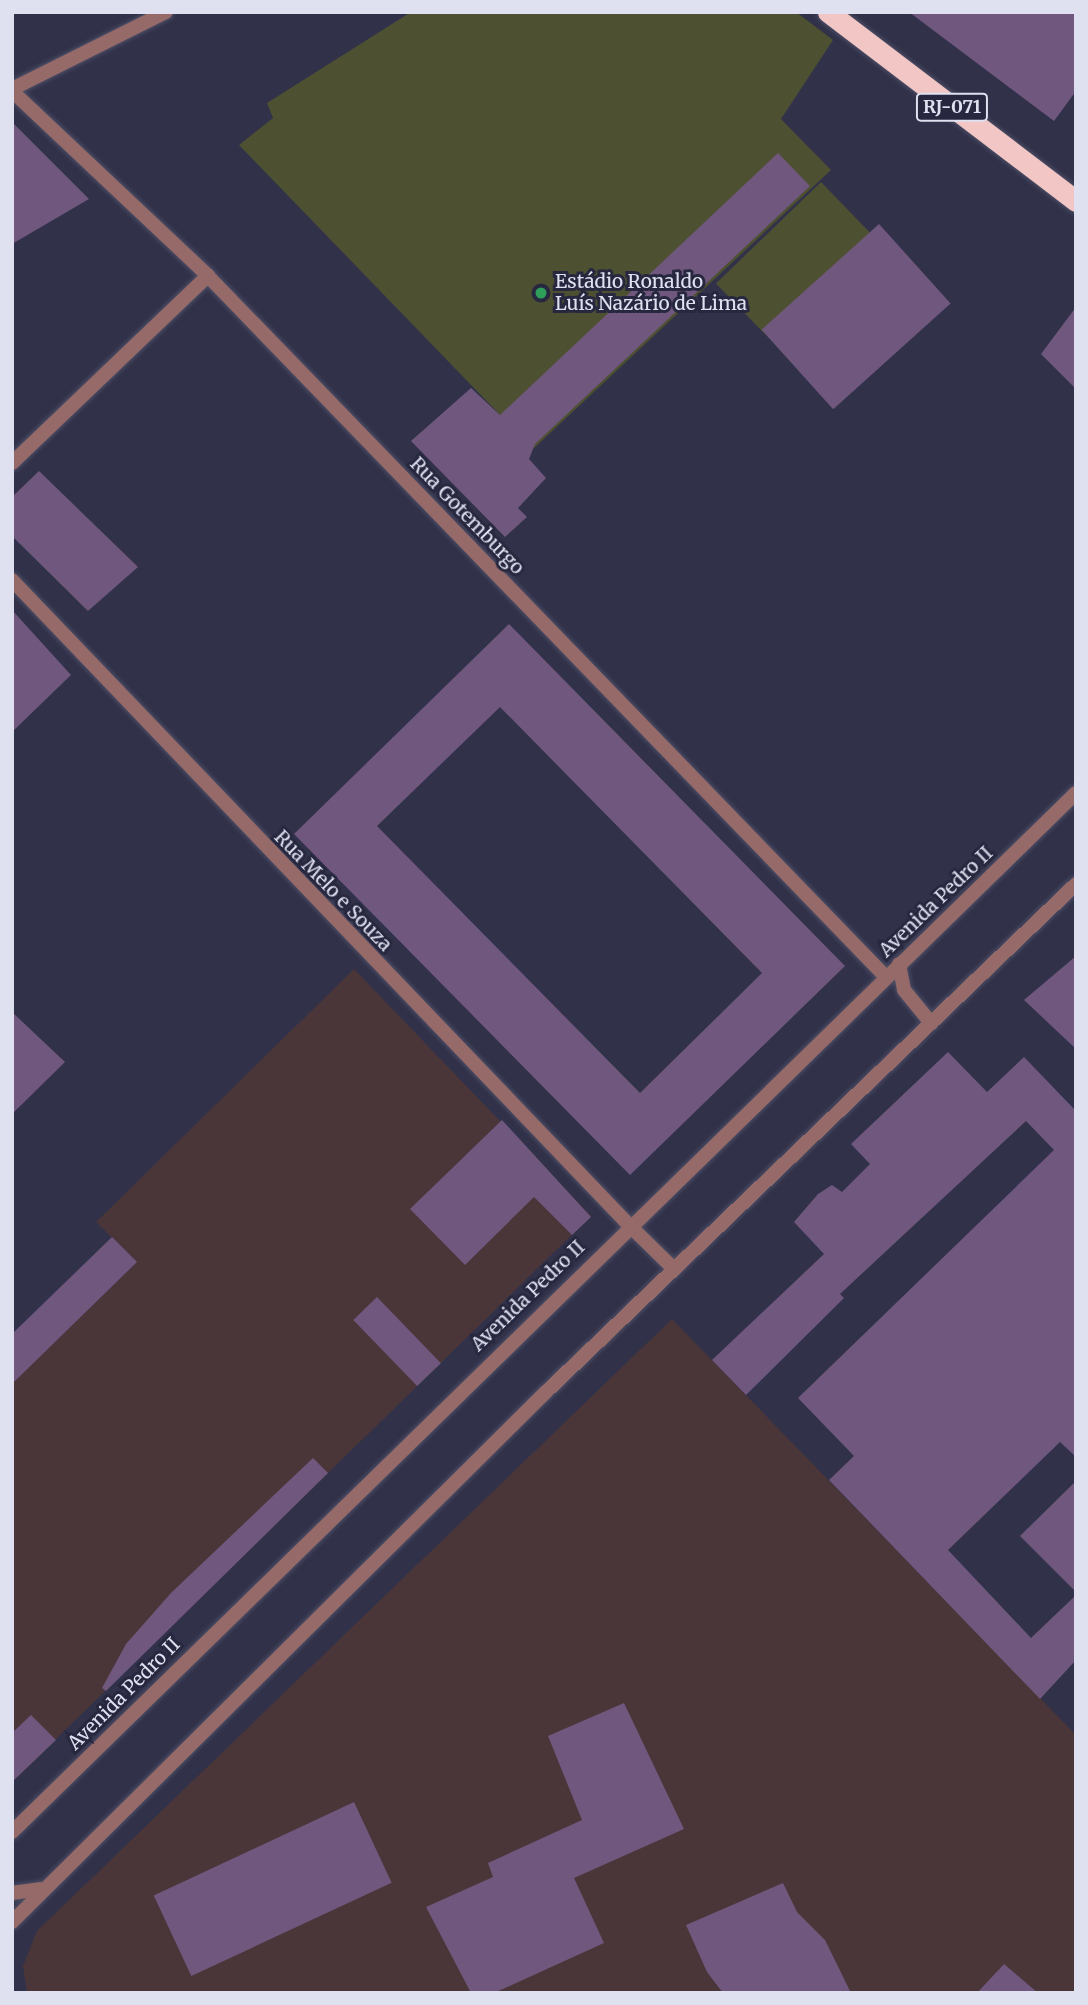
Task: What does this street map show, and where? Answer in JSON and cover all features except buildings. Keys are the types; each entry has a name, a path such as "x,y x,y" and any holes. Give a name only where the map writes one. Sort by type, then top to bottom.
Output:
{"highway":[{"name":"RJ-071","path":"828,12 1076,200"}],"street":[{"path":"12,90 166,12"},
{"path":"820,12 1076,200"},
{"name":"Rua Gotemburgo","path":"12,90 208,276 886,977"},
{"path":"12,463 208,276"},
{"name":"Rua Melo e Souza","path":"14,587 674,1269"},
{"name":"Avenida Pedro II","path":"12,1832 629,1225 1076,793"},
{"path":"12,1922 41,1889 674,1269 1076,884"},
{"path":"899,964 904,990 931,1023"},
{"path":"12,1893 41,1889"}],"shaded area":[{"path":"354,969 591,1216 12,1782 12,1384 137,1262 96,1222"},
{"path":"672,1319 1076,1735 1076,1993 27,1993 23,1966 37,1931"}],"green space":[{"name":"Estádio Ronaldo Luís Nazário de Lima","path":"411,12 796,12 833,40 781,119 831,170 533,449 239,145 273,118 267,103"},
{"path":"821,182 870,233 765,334 716,283"}],"place":[{"name":"Estádio Ronaldo Luís Nazário de Lima","path":"541,293"}]}
